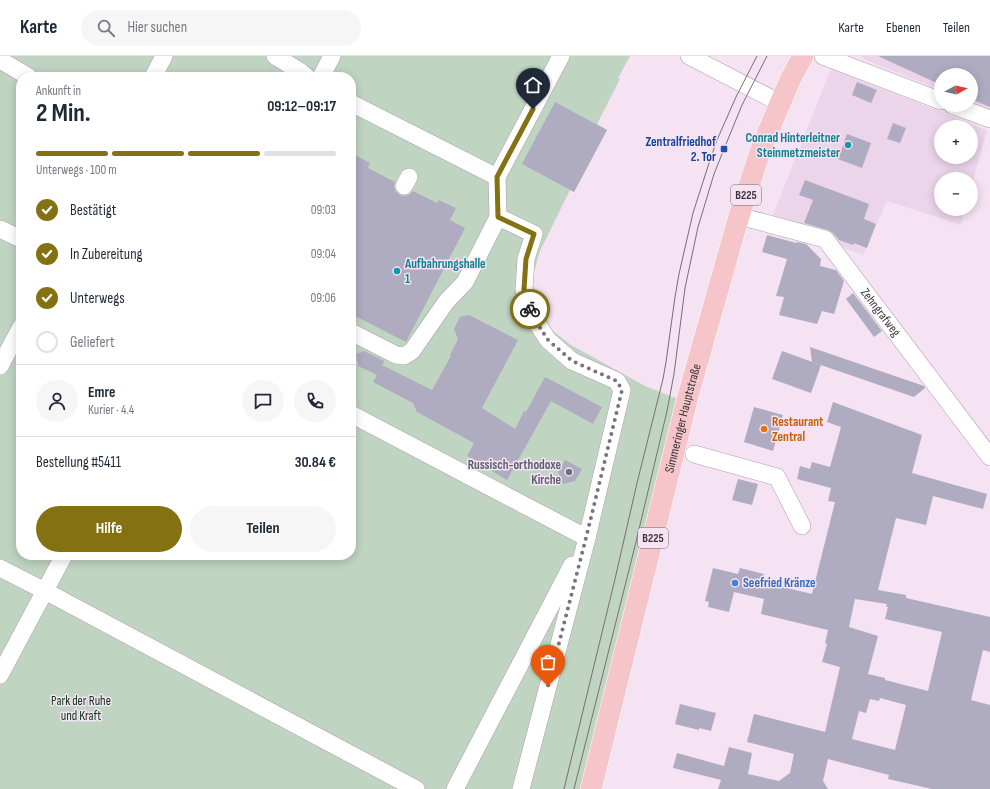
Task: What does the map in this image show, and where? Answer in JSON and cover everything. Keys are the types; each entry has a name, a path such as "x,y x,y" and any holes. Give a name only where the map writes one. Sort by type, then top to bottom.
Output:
{"main road":[{"name":"Simmeringer Hauptstraße","path":"591,789 688,396 739,216 761,149 791,78 803,56"}],"street":[{"path":"156,72 164,56"},
{"path":"275,56 301,72"},
{"path":"324,72 332,56"},
{"path":"356,335 396,355 404,356 412,351 446,302 465,282 498,217 497,177 561,56"},
{"path":"689,56 780,103"},
{"path":"823,56 934,98"},
{"path":"0,60 20,72"},
{"path":"356,105 497,177"},
{"path":"971,112 990,119"},
{"name":"Zehngrafweg","path":"739,216 825,239 990,458"},
{"path":"498,217 534,234 526,259 524,289 531,314 548,340 572,361 617,381 622,390 586,538 521,789"},
{"path":"0,229 16,237"},
{"path":"0,366 16,336"},
{"path":"356,417 586,538"},
{"path":"694,454 777,477 802,526"},
{"path":"455,789 586,538"},
{"path":"0,675 61,560"},
{"path":"0,568 416,789"}],"shaded area":[{"path":"861,56 990,56 990,110 978,106 978,68 934,68 934,87 866,60"},
{"path":"831,69 934,109 934,112 941,112 961,120 934,120 934,164 978,164 975,172 934,172 934,216 963,216 961,225 887,201 863,255 771,220"},
{"path":"978,126 987,130 978,163"}],"green space":[{"name":"Park der Ruhe und Kraft","path":"0,56 630,56 597,124 607,130 574,192 570,190 540,251 532,278 539,310 553,331 571,345 645,386 678,399 582,789 0,789"}],"building":[{"path":"878,56 990,56 990,107 978,102 978,68 934,68 934,82"},
{"path":"857,82 877,90 871,103 852,95"},
{"path":"555,102 607,130 574,192 522,164"},
{"path":"893,123 906,128 900,143 887,139"},
{"path":"847,134 871,143 862,168 838,159"},
{"name":"Aufbahrungshalle 1","path":"356,156 370,163 368,168 395,182 395,191 400,195 409,195 413,191 437,203 439,200 456,208 450,220 465,228 406,342 356,317"},
{"path":"805,180 869,204 864,219 876,224 867,248 854,243 853,245 839,240 828,230 804,223 813,200 799,195"},
{"path":"767,235 796,243 806,244 821,259 820,266 836,270 844,281 834,314 822,311 817,324 779,315 784,297 776,296 787,259 762,252"},
{"path":"853,293 882,331 874,337 846,299"},
{"path":"469,315 518,340 482,408 515,429 545,377 602,407 593,424 551,401 507,480 492,471 493,469 467,456 474,443 417,412 413,403 373,382 377,375 358,366 356,354 364,351 384,361 382,365 432,390 451,356 450,355 458,339 454,329 460,317"},
{"path":"810,347 924,386 925,388 914,397 812,362"},
{"path":"782,351 821,365 811,393 772,379"},
{"path":"833,402 922,435 912,473 987,494 983,509 933,496 926,525 896,518 878,590 906,595 906,598 990,617 990,652 983,650 971,700 990,705 990,789 932,789 888,779 889,775 828,759 823,781 828,789 718,789 721,780 673,768 677,753 724,766 729,747 752,753 748,774 779,781 790,773 794,754 747,742 754,714 825,732 840,667 822,662 827,644 825,643 828,630 761,614 764,599 734,592 729,612 708,607 709,602 705,601 713,568 738,574 740,568 764,574 762,582 812,594 835,502 828,501 831,488 797,479 800,466 810,469 812,462 830,467 841,427 827,422","holes":["855,599 887,604 886,607 888,607 885,619 942,632 928,691 868,674 878,636 849,627","880,698 906,705 895,750 852,739 859,711 866,713 870,699 879,701"]},
{"name":"Restaurant Zentral","path":"754,407 783,415 773,451 744,442"},
{"name":"Russisch-orthodoxe Kirche","path":"565,460 582,469 575,481 563,484 558,472"},
{"path":"738,479 758,484 752,505 732,500"},
{"path":"680,704 716,713 711,731 699,728 699,730 675,724"}],"tram line":[{"path":"564,789 663,379 679,274 693,213 717,140 736,97 757,56"},
{"path":"574,789 667,411 674,374 685,288 698,227 714,174 724,149 742,105 767,56"}],"way so far":[{"path":"530,309 531,314 548,340 572,361 617,381 622,390 548,686"}],"place":[{"name":"Conrad Hinterleitner Steinmetzmeister","path":"848,145"},
{"name":"Zentralfriedhof 2. Tor","path":"724,149"},
{"name":"Aufbahrungshalle 1","path":"397,271"},
{"name":"Restaurant Zentral","path":"764,429"},
{"name":"Russisch-orthodoxe Kirche","path":"569,472"},
{"name":"Seefried Kränze","path":"735,583"}],"route":[{"path":"530,309 524,289 526,259 534,234 498,217 497,177 533,109"}]}
